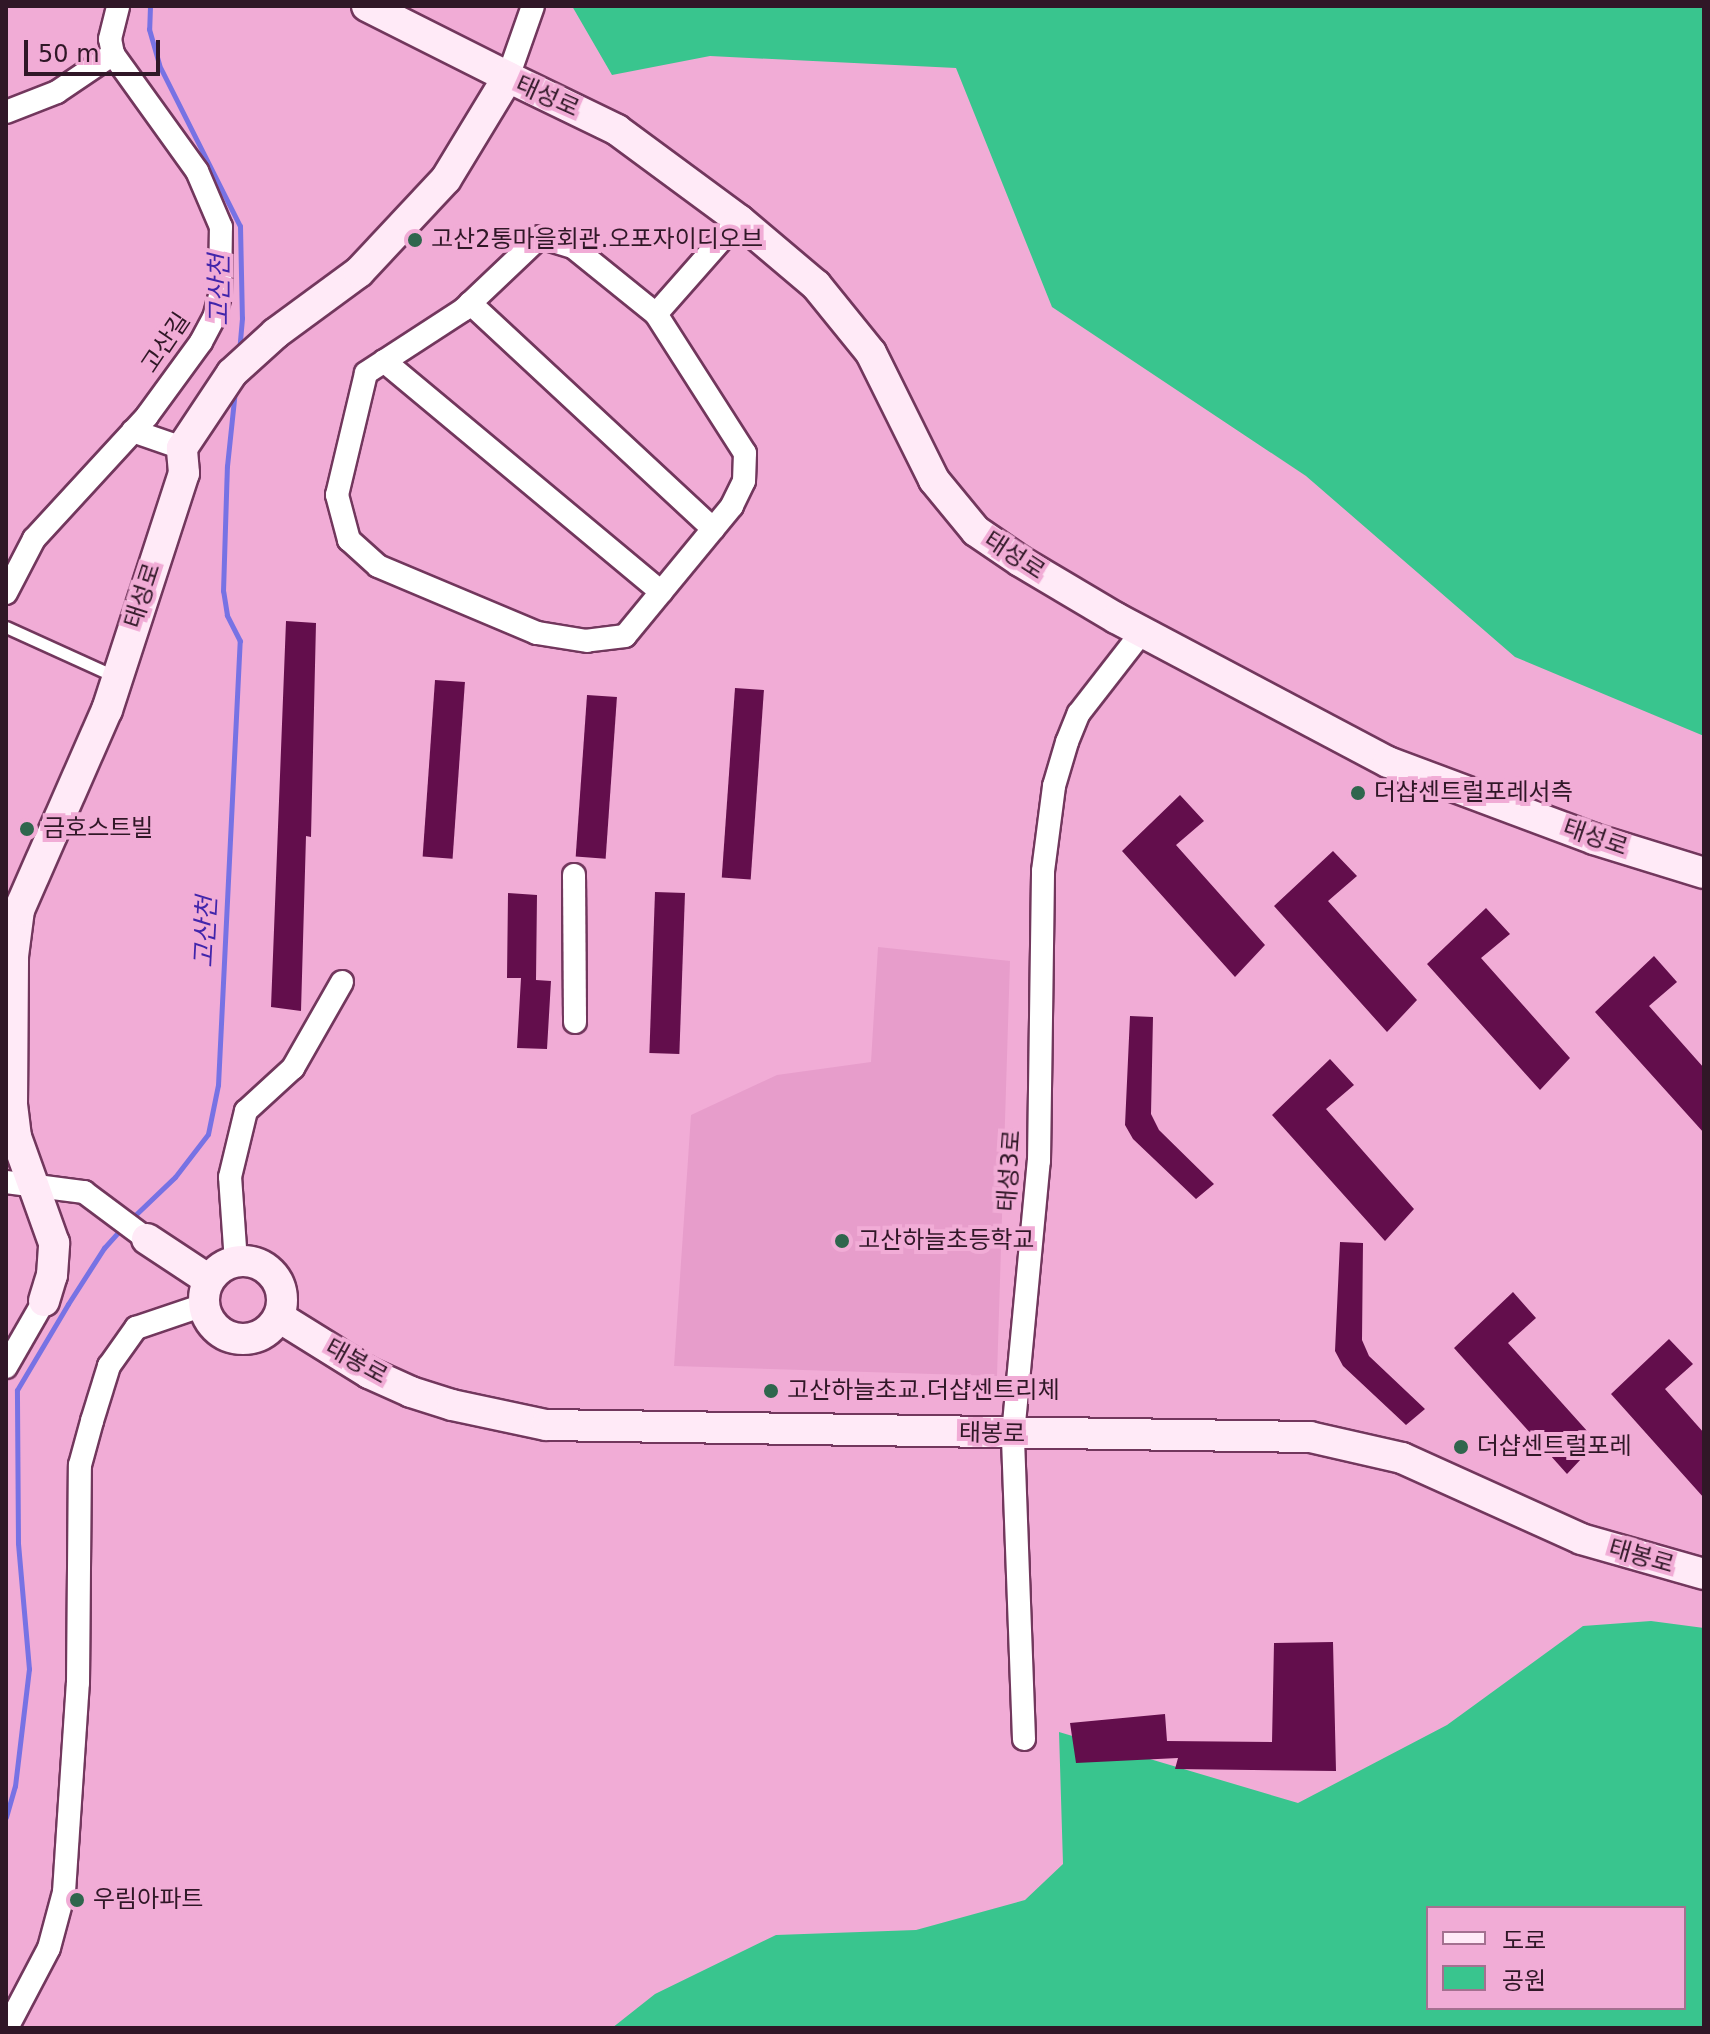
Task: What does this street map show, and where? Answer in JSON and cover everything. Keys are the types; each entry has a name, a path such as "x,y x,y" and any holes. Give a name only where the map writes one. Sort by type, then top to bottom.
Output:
{"street":[{"path":"6,112 57,92 113,54 110,39 118,6"},
{"path":"367,6 508,77 533,6"},
{"name":"고산길","path":"6,593 34,539 133,431 201,342 214,318 220,295 221,227 197,171 113,54"},
{"name":"태성로","path":"44,1301 52,1275 54,1243 20,1183 12,1105 10,966 19,910 107,710 184,473 182,448 210,402 249,358 276,333 359,272 446,179 508,77 617,130 739,220 816,285 871,353 934,480 976,531 1060,586 1142,632 1388,762 1594,839 1704,873"},
{"path":"656,314 739,220"},
{"path":"540,237 573,247 656,314 745,453 744,481 732,506 625,636 587,641 537,633 378,566 349,540 337,495 366,373 470,303 540,237"},
{"path":"470,303 713,529"},
{"path":"384,361 661,592"},
{"path":"133,431 182,448"},
{"name":"태성3로","path":"1024,1739 1013,1434 1039,1161 1043,871 1054,786 1079,713 1142,632"},
{"path":"574,875 575,1022"},
{"path":"236,1262 230,1177 246,1111 293,1068 342,982"},
{"path":"7,2028 49,1948 64,1892 78,1683 80,1465 109,1366 136,1328 206,1293 217,1270 236,1262 256,1263 277,1279 282,1292 279,1317 262,1336 237,1340 215,1328 206,1293 147,1239 84,1192 20,1183"},
{"path":"6,1367 44,1301"},
{"name":"태봉로","path":"279,1317 369,1373 411,1392 452,1405 546,1425 1013,1434 1278,1434 1350,1444 1414,1463 1581,1539 1704,1574"}],"lane":[{"path":"6,627 116,677"}],"shaded area":[{"name":"고산하늘초등학교","path":"878,947 1010,961 997,1376 674,1366 691,1115 777,1075 871,1062"}],"green space":[{"path":"572,6 1704,6 1704,736 1515,657 1306,476 1052,307 956,68 710,56 612,75"},
{"path":"1651,1621 1704,1628 1704,2028 612,2028 655,1994 776,1935 916,1930 1025,1900 1063,1864 1059,1732 1298,1803 1447,1725 1583,1626"}],"building":[{"path":"286,621 316,623 311,837 306,836 301,1011 271,1007"},
{"path":"435,680 465,682 453,859 423,857"},
{"path":"735,688 764,690 751,880 722,878"},
{"path":"587,695 617,697 606,859 576,857"},
{"path":"1180,795 1204,821 1176,845 1265,945 1235,977 1122,851"},
{"path":"1333,851 1357,876 1328,901 1417,1000 1387,1032 1274,906"},
{"path":"655,892 685,893 679,1054 649,1053"},
{"path":"508,893 537,895 536,980 551,981 547,1049 517,1048 521,978 507,978"},
{"path":"1486,908 1510,934 1481,958 1570,1058 1540,1090 1427,964"},
{"path":"1654,956 1677,982 1649,1006 1704,1068 1704,1133 1595,1012"},
{"path":"1130,1016 1153,1017 1151,1114 1159,1130 1214,1184 1196,1199 1133,1139 1125,1125"},
{"path":"1330,1059 1354,1085 1326,1109 1414,1209 1385,1241 1272,1115"},
{"path":"1340,1242 1363,1243 1362,1340 1369,1356 1425,1409 1406,1425 1343,1366 1335,1351"},
{"path":"1513,1292 1536,1318 1508,1343 1597,1442 1567,1474 1454,1348"},
{"path":"1669,1339 1693,1364 1665,1389 1704,1433 1704,1498 1611,1394"},
{"path":"1333,1642 1336,1771 1175,1769 1178,1758 1076,1763 1070,1723 1165,1714 1167,1741 1272,1742 1274,1643"}],"waterway":[{"name":"고산천","path":"150,6 149,29 159,65 240,226 242,318 239,352"},
{"name":"고산천","path":"130,1220 175,1177 208,1134 218,1085 240,641 227,615 223,591 227,466 235,390"},
{"name":"고산천","path":"6,1817 15,1786 29,1669 18,1543 17,1390 104,1248 123,1227"}],"place":[{"name":"고산2통마을회관.오포자이디오브","path":"415,240"},
{"name":"더샵센트럴포레서측","path":"1358,793"},
{"name":"금호스트빌","path":"27,829"},
{"name":"고산하늘초등학교","path":"842,1241"},
{"name":"고산하늘초교.더샵센트리체","path":"771,1391"},
{"name":"더샵센트럴포레","path":"1461,1447"},
{"name":"우림아파트","path":"77,1900"}]}
